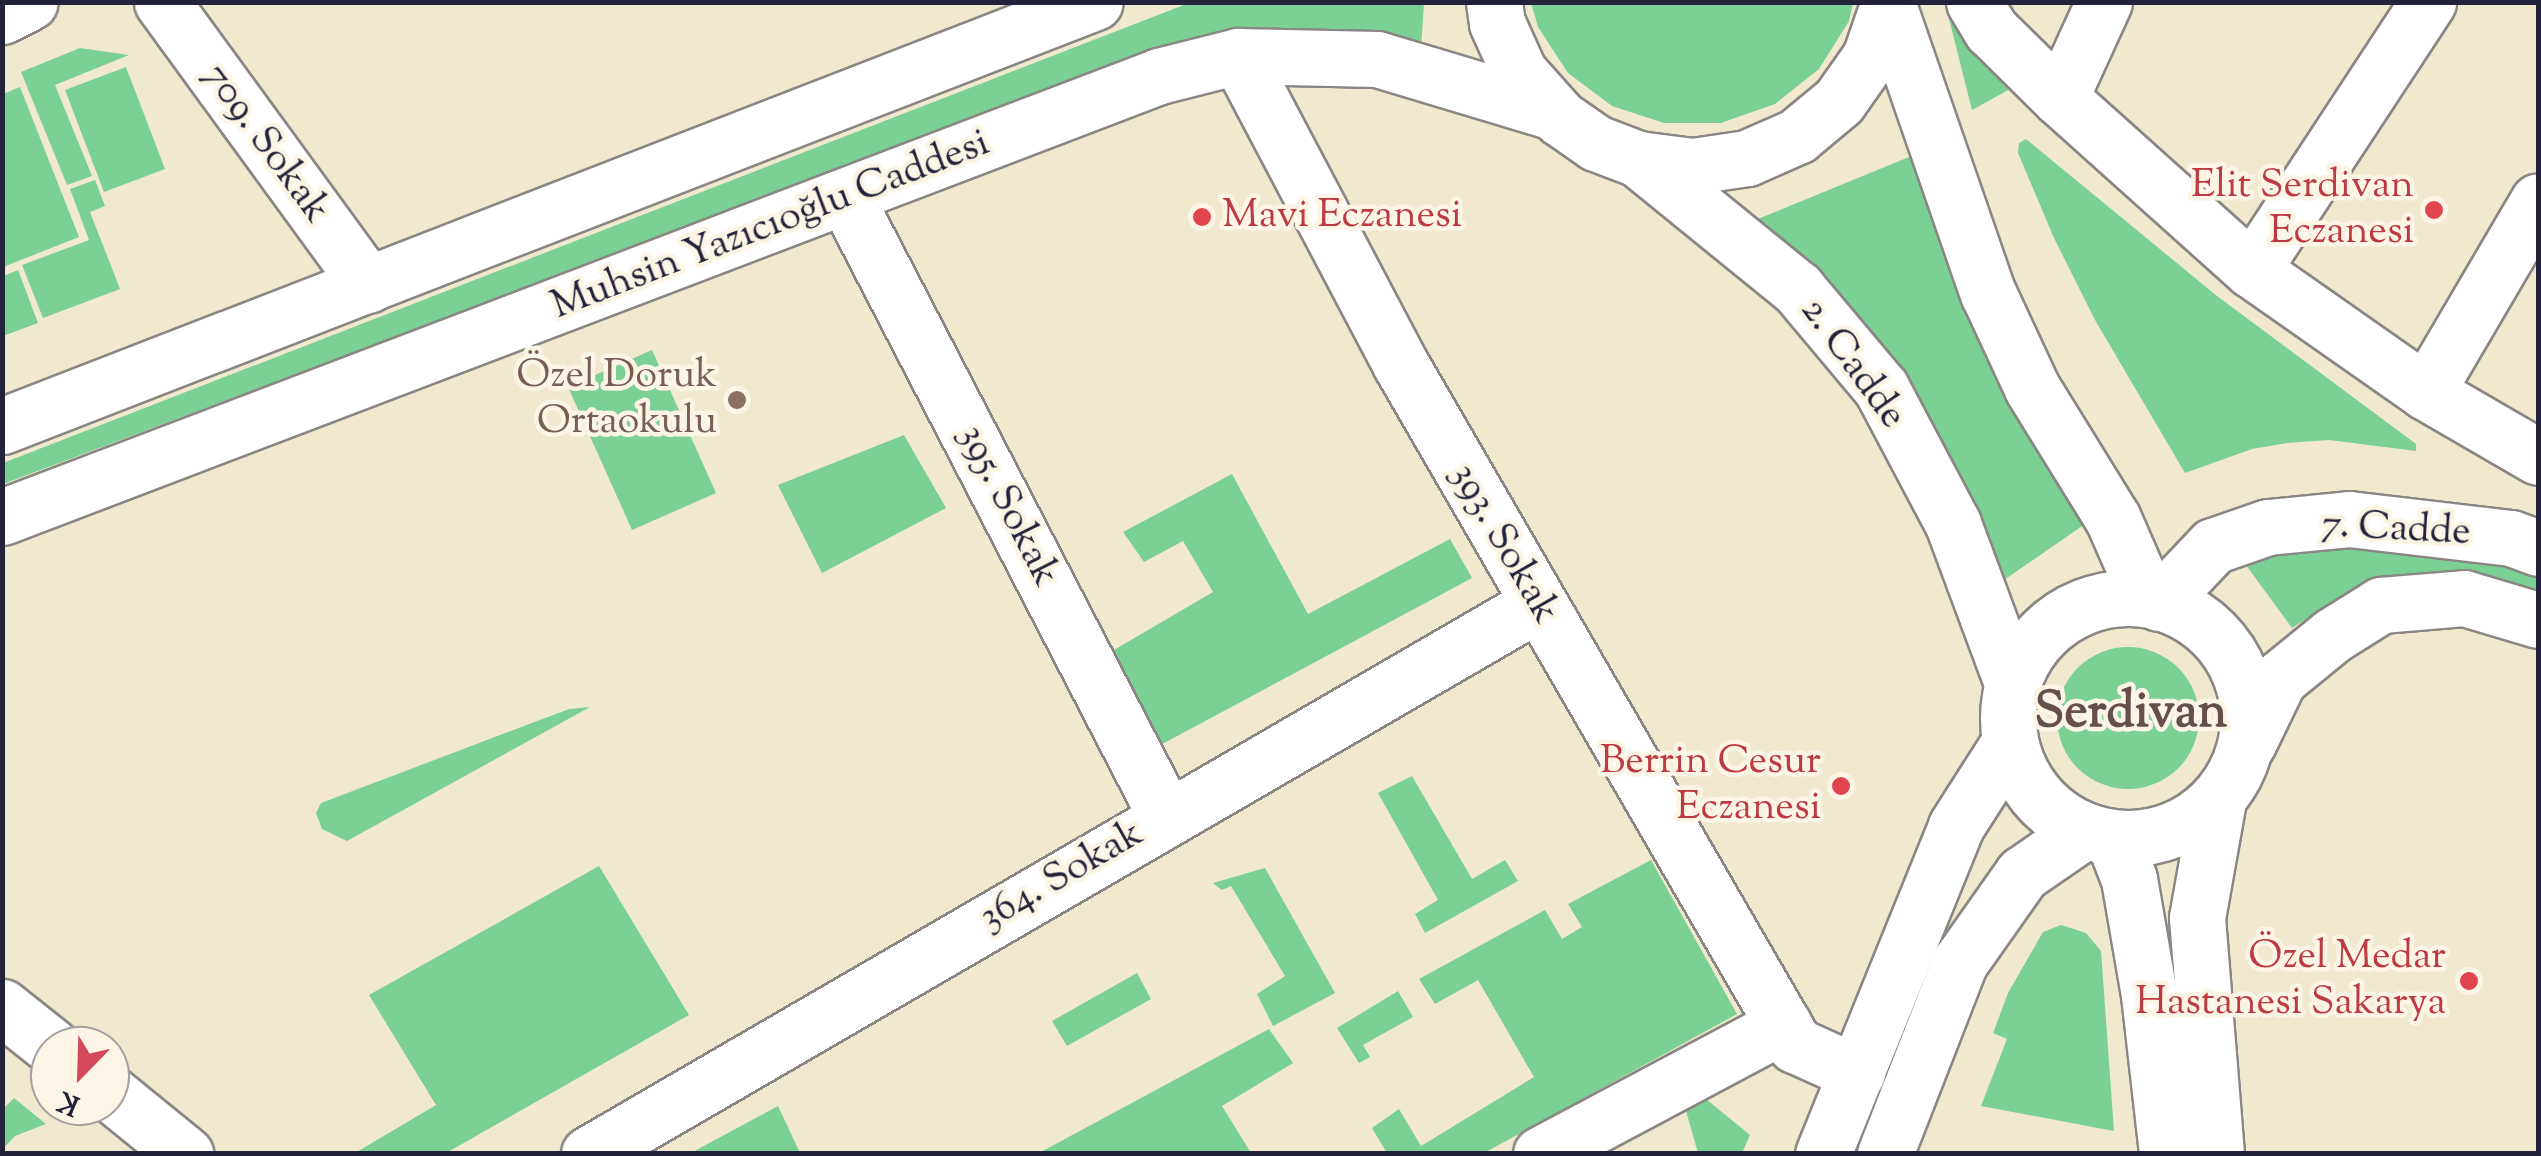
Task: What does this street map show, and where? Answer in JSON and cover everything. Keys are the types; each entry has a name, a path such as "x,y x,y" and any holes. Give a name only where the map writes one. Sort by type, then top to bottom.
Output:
{"main road":[{"path":"2,16 30,2"},
{"name":"709. Sokak","path":"162,2 368,284"},
{"path":"2,426 1096,2"},
{"path":"1494,2 1497,22 1520,72 1554,112 1596,143 1638,159 1692,166 1746,158 1796,136 1839,101 1870,57 1888,4"},
{"path":"1974,2 1991,30 2060,98 2252,270 2426,392 2538,457"},
{"path":"2060,98 2104,2"},
{"path":"2252,270 2428,2"},
{"path":"1888,4 1988,293 2032,388 2113,519 2154,601"},
{"name":"Muhsin Yazıcıoğlu Caddesi","path":"2,517 1159,76 1238,56 1377,59 1554,112"},
{"name":"393. Sokak","path":"1238,56 1402,365 1795,1045 1856,1073"},
{"name":"2. Cadde","path":"1638,159 1797,288 1880,388 1953,524 2012,683"},
{"name":"395. Sokak","path":"846,198 1166,816"},
{"path":"2426,392 2538,202"},
{"name":"7. Cadde","path":"2154,601 2212,546 2268,527 2350,519 2511,538 2538,548"},
{"name":"7. Cadde","path":"2246,745 2279,679 2333,635 2381,606 2464,598 2538,620"},
{"path":"2154,601 2179,609 2205,626 2228,651 2243,680 2249,712 2246,745 2235,774 2218,800 2201,815 2159,835 2098,834 2058,816 2036,796 2019,770 2009,743 2007,712 2012,683 2024,656 2064,616 2090,603 2154,601"},
{"name":"364. Sokak","path":"589,1154 1537,604"},
{"path":"1822,1154 1956,826 2009,743"},
{"path":"2216,1154 2197,918 2218,800"},
{"path":"1885,1154 1960,962 2022,874 2098,834"},
{"path":"2098,834 2130,878 2149,995 2167,1154"},
{"path":"2,1007 30,1029"},
{"path":"1541,1154 1784,1025"},
{"path":"130,1109 185,1154"}],"green space":[{"path":"1531,2 1853,3 1849,21 1819,69 1775,104 1721,123 1664,123 1612,106 1568,73 1538,27"},
{"path":"1189,3 1424,3 1421,49 1167,48 3,484 3,463"},
{"path":"1945,3 1966,3 1985,48 2010,89 1972,110"},
{"path":"80,48 129,55 55,85 92,176 67,185 21,72"},
{"path":"126,67 165,169 104,192 65,90"},
{"path":"20,87 79,237 3,267 3,94"},
{"path":"2026,139 2217,296 2416,444 2416,451 2329,440 2287,443 2252,449 2185,473 2095,320 2054,238 2018,153 2019,143"},
{"path":"1914,155 2085,524 2004,580 1980,525 1748,223"},
{"path":"95,180 105,206 90,212 120,289 43,318 22,265 89,240 70,189"},
{"path":"18,270 38,323 3,336 3,276"},
{"path":"652,350 716,493 632,530 568,387"},
{"path":"904,435 946,508 822,573 778,485"},
{"path":"1232,474 1308,614 1450,539 1472,578 1153,749 1102,657 1213,592 1183,541 1144,562 1123,532"},
{"path":"2334,544 2472,555 2538,578 2538,599 2367,586 2340,597 2292,628 2243,561"},
{"path":"2128,647 2155,652 2179,667 2194,691 2199,718 2194,745 2179,769 2155,784 2128,789 2101,784 2077,769 2062,745 2057,718 2062,691 2077,667 2101,652"},
{"path":"590,707 347,841 322,829 316,813 321,803 569,709"},
{"path":"1412,776 1472,879 1505,860 1518,881 1425,933 1415,914 1438,900 1378,793"},
{"path":"1651,860 1737,1014 1484,1153 1387,1153 1372,1128 1399,1109 1421,1146 1534,1077 1478,980 1435,1004 1419,979 1545,910 1562,939 1582,927 1568,904"},
{"path":"599,866 689,1015 446,1153 355,1153 436,1105 369,995"},
{"path":"1265,868 1335,993 1273,1026 1257,994 1285,976 1231,886 1222,890 1213,883"},
{"path":"2061,925 2086,933 2101,951 2114,1131 1981,1106 2007,1039 1993,1033 2008,993 2043,932"},
{"path":"1137,973 1151,999 1067,1046 1052,1021"},
{"path":"1398,991 1413,1017 1363,1045 1370,1057 1359,1063 1337,1028"},
{"path":"1269,1029 1293,1063 1222,1106 1251,1153 1039,1153"},
{"path":"1701,1095 1750,1135 1742,1153 1698,1153 1684,1104"},
{"path":"14,1098 30,1111 30,1126 41,1126 15,1136 3,1149 3,1109"},
{"path":"778,1106 800,1153 691,1153"}],"place":[{"name":"Elit Serdivan Eczanesi","path":"2434,210"},
{"name":"Mavi Eczanesi","path":"1202,217"},
{"name":"Özel Doruk Ortaokulu","path":"737,400"},
{"name":"Berrin Cesur Eczanesi","path":"1841,786"},
{"name":"Özel Medar Hastanesi Sakarya","path":"2469,981"}],"district":[{"name":"Serdivan","path":"2131,715"}]}
